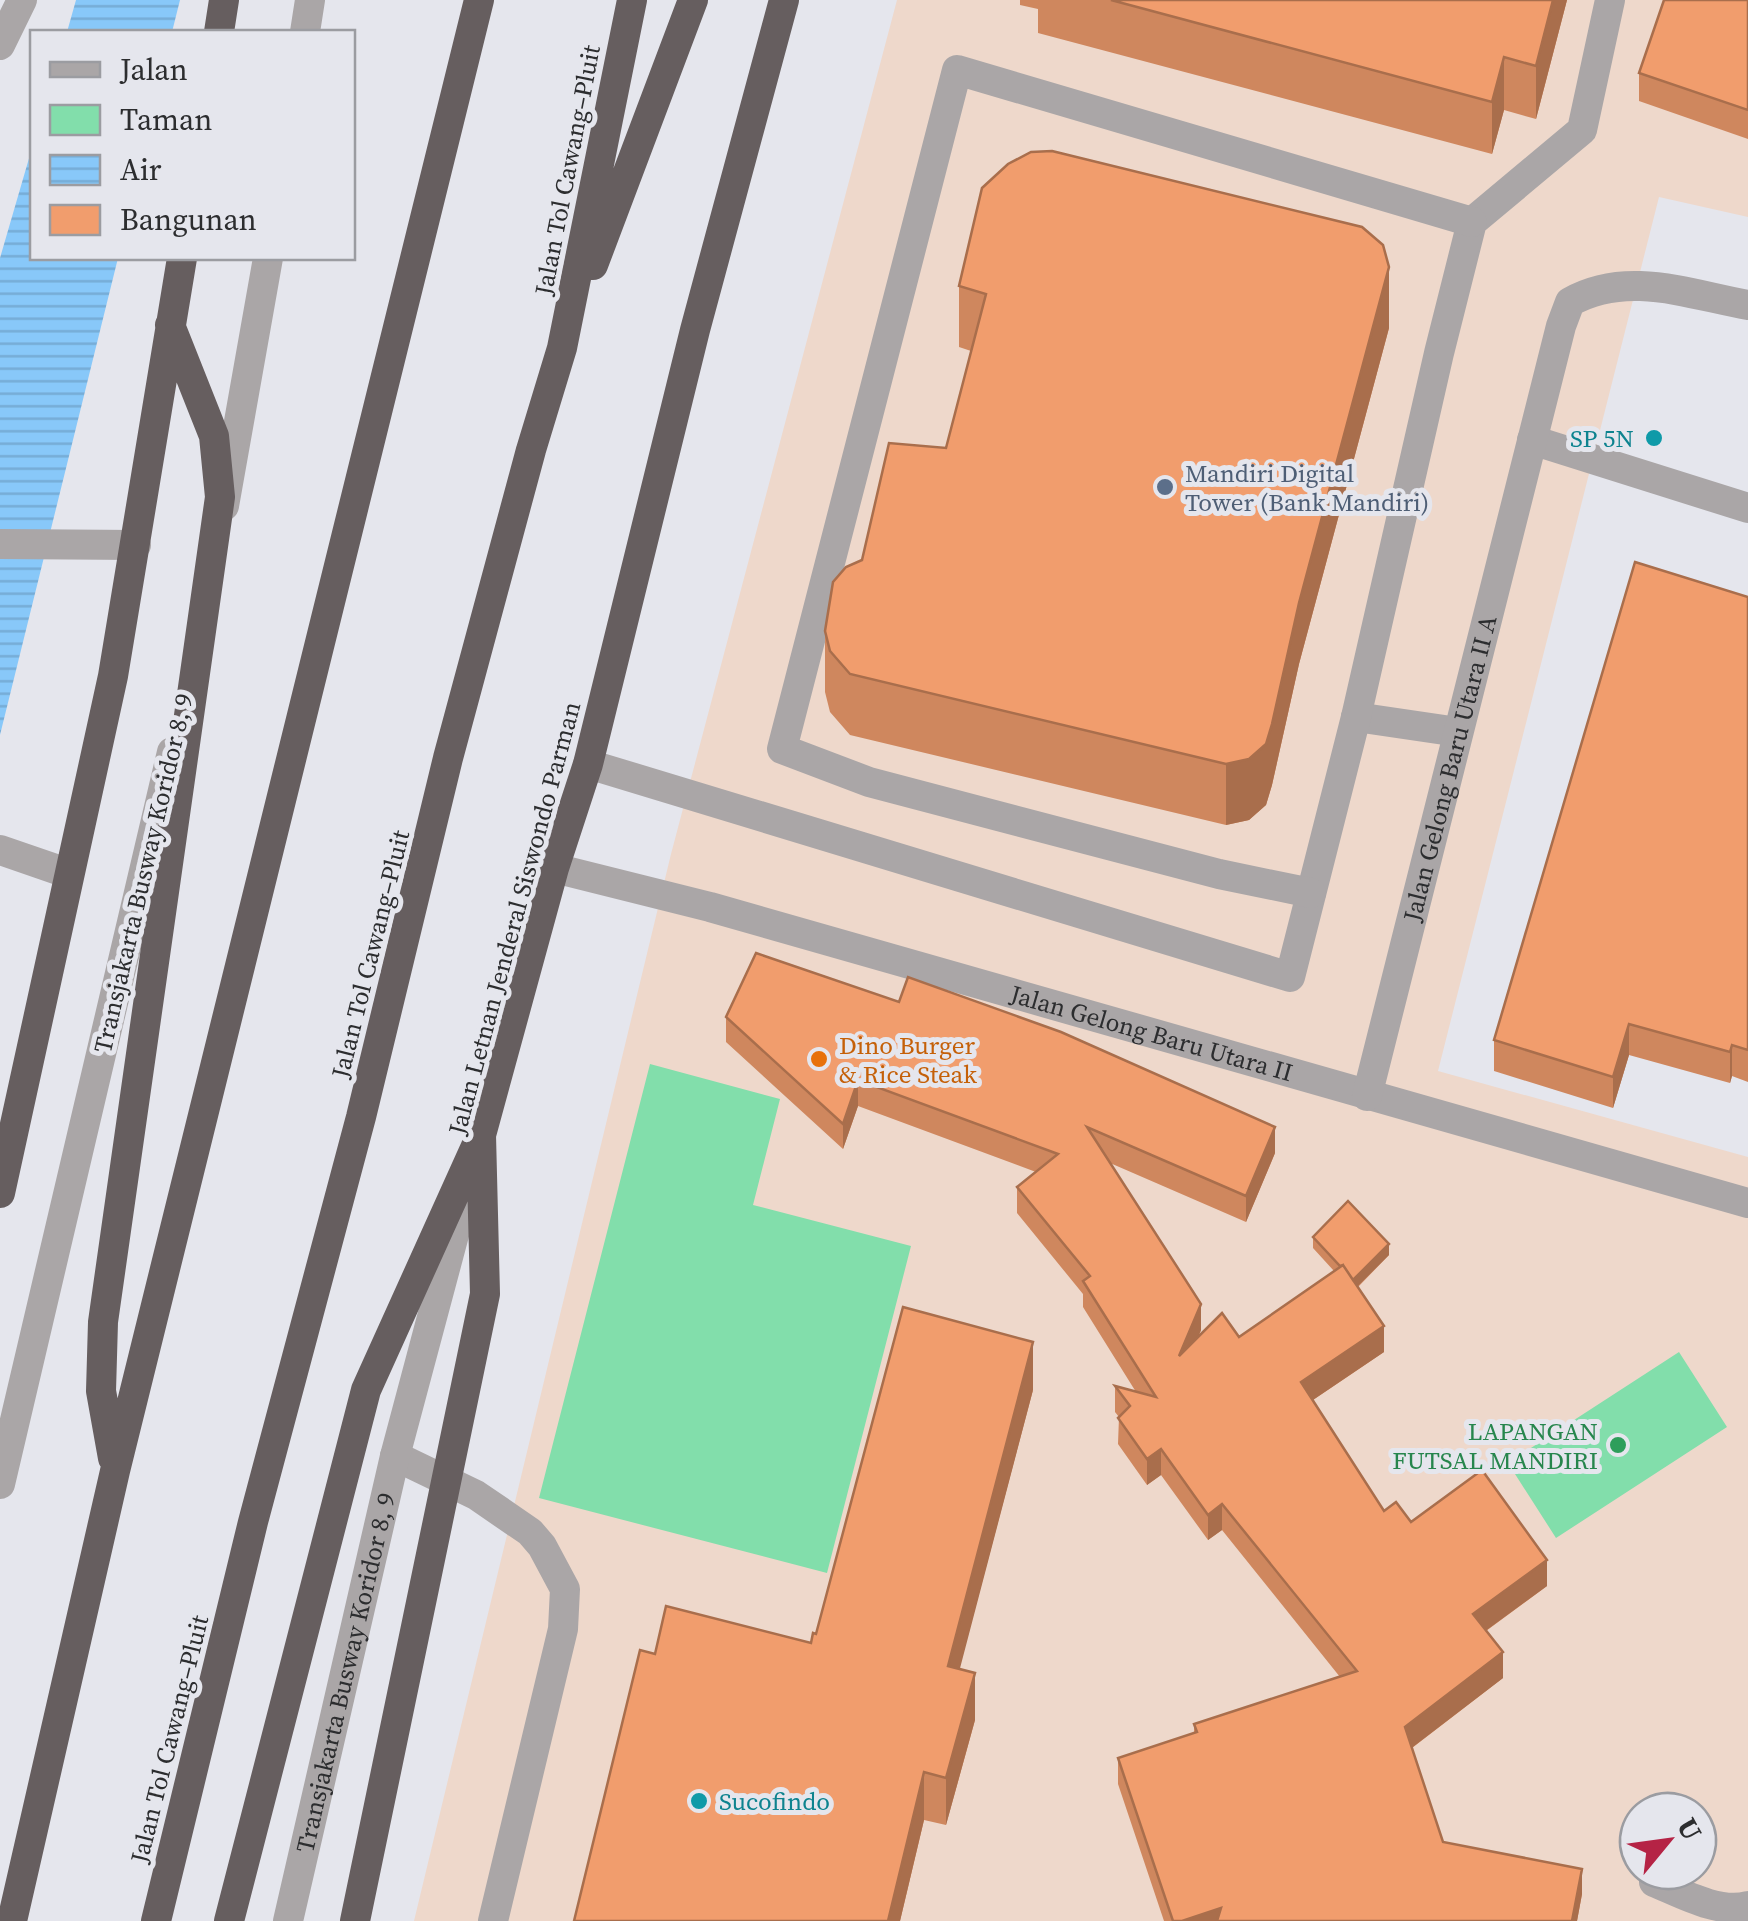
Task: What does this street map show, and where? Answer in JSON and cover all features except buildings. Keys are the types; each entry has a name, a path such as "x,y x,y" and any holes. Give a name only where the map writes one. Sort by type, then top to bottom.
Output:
{"highway":[{"path":"219,30 224,0"},
{"path":"12,1921 115,1471 478,0"},
{"name":"Jalan Tol Cawang–Pluit","path":"156,1921 253,1522 361,1117 448,758 530,450 562,348 632,0"},
{"path":"562,348 693,0"},
{"name":"Jalan Letnan Jenderal Siswondo Parman","path":"355,1921 485,1294 481,1135 554,868 588,764 695,330 784,0"},
{"path":"0,1193 112,676 182,260"},
{"path":"115,1471 101,1391 103,1322 220,498 214,436 170,325"},
{"path":"230,1921 366,1390 481,1135"}],"street":[{"path":"0,44 22,0"},
{"path":"304,30 310,0"},
{"path":"588,764 1290,977 1356,717 1472,222 1582,130 1610,0"},
{"path":"1311,893 1219,874 870,782 782,749 957,70 1472,222"},
{"name":"Transjakarta Busway Koridor 8, 9","path":"0,1484 173,749 211,574 268,260"},
{"name":"Jalan Gelong Baru Utara II A","path":"1366,1096 1570,302 1590,290 1632,283 1748,306"},
{"path":"1532,440 1748,508"},
{"path":"0,544 136,545"},
{"path":"1356,717 1458,732"},
{"path":"0,850 67,873"},
{"name":"Jalan Gelong Baru Utara II","path":"554,868 729,912 1748,1203"},
{"name":"Transjakarta Busway Koridor 8, 9","path":"288,1921 394,1456 481,1135"},
{"path":"394,1456 498,1507 542,1546 565,1588 564,1629 493,1921"},
{"path":"1676,1891 1702,1902 1748,1906"}],"shaded area":[{"path":"897,0 1748,0 1748,217 1659,197 1438,1071 1748,1157 1748,1921 414,1921 671,854"}],"green space":[{"path":"650,1064 780,1099 753,1205 911,1246 827,1573 539,1498"},
{"name":"LAPANGAN FUTSAL MANDIRI","path":"1679,1352 1727,1427 1556,1538 1508,1463"}],"water":[{"path":"76,0 180,0 172,30 68,30"},
{"path":"30,155 30,260 118,260 0,735 0,258"}],"place":[{"name":"SP 5N","path":"1654,438"},
{"name":"Mandiri Digital Tower (Bank Mandiri)","path":"1165,487"},
{"name":"Dino Burger & Rice Steak","path":"819,1059"},
{"name":"LAPANGAN FUTSAL MANDIRI","path":"1618,1445"},
{"name":"Sucofindo","path":"699,1801"}]}
